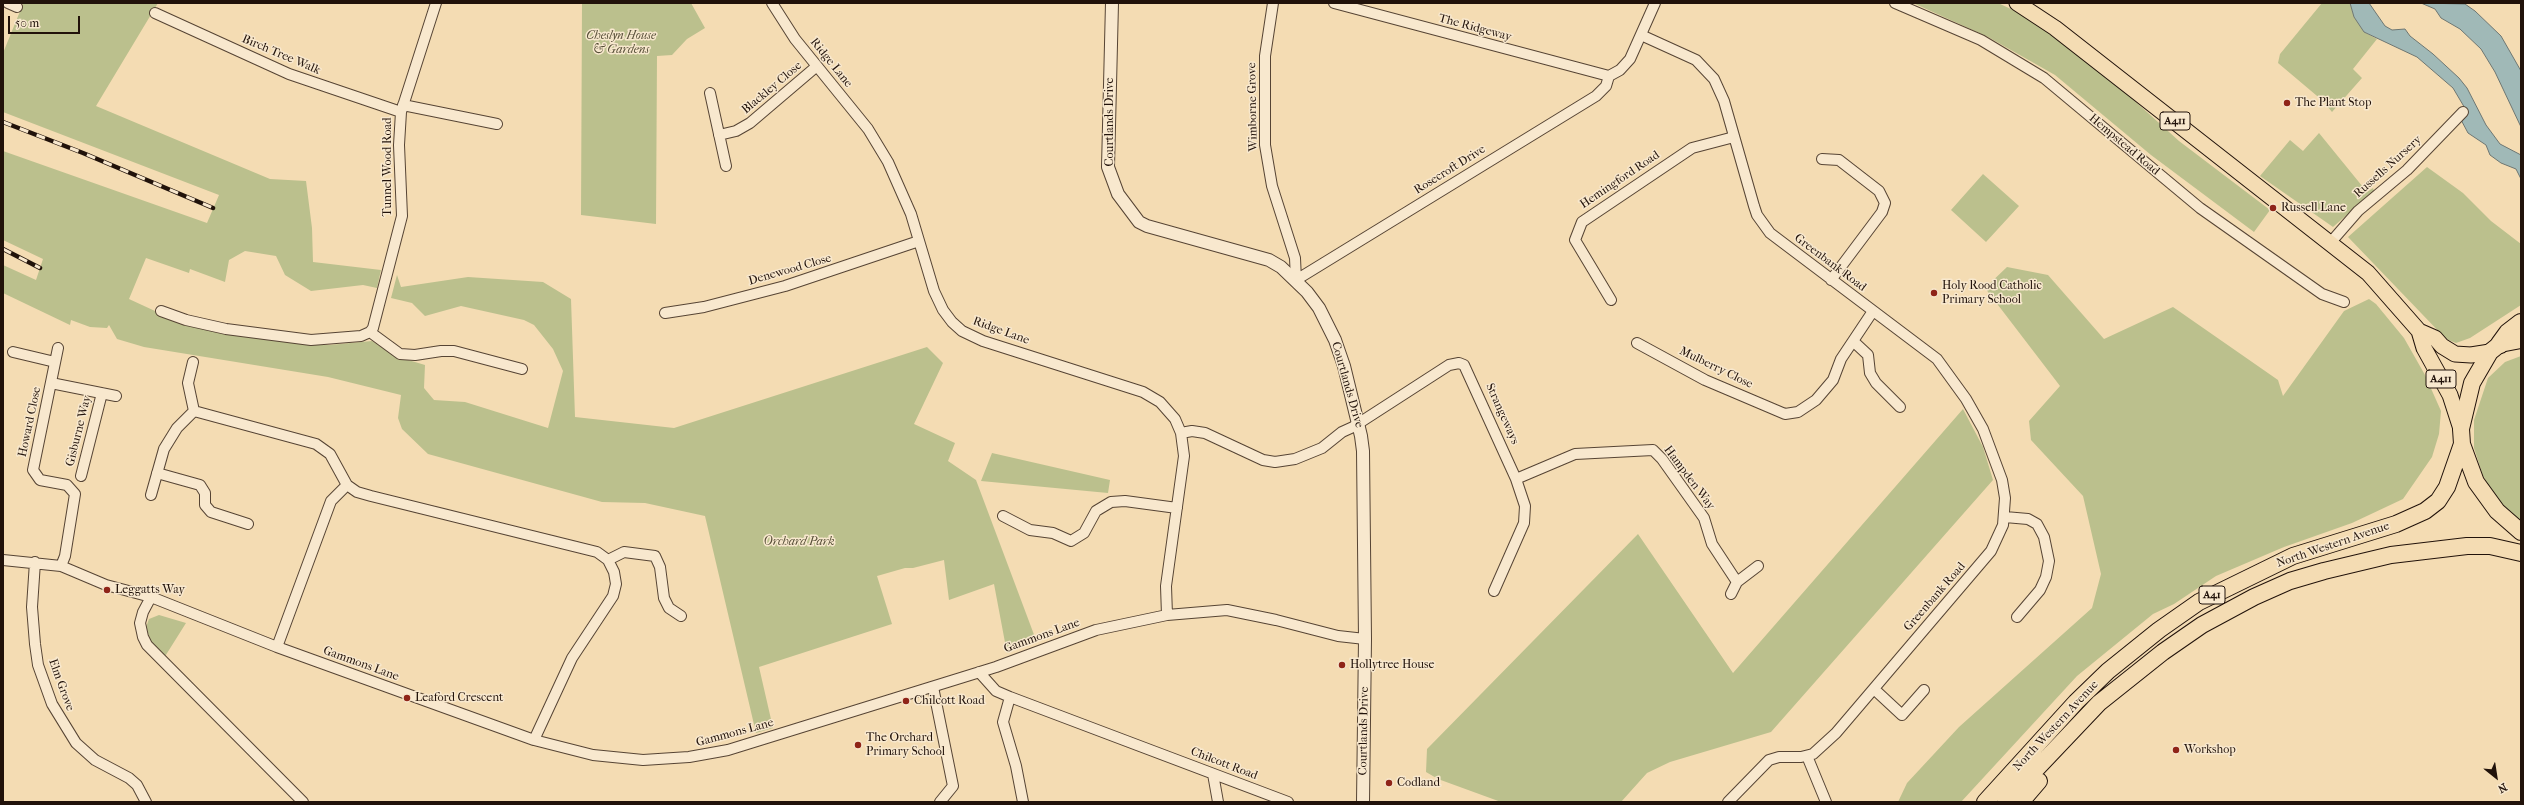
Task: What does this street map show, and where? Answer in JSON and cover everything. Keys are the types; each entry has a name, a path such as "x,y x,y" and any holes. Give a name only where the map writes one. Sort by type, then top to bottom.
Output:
{"highway":[{"path":"2495,348 2508,332 2521,323"},
{"path":"2495,348 2521,340"},
{"name":"North Western Avenue","path":"1985,802 2076,702 2108,671 2159,630 2199,602 2293,556 2396,524 2425,511 2438,501 2447,487 2462,436 2472,383 2495,348"},
{"path":"2462,436 2476,482 2486,498 2521,532"},
{"name":"North Western Avenue","path":"2005,802 2100,704 2137,673 2202,625 2254,597 2290,581 2324,571 2391,555 2467,546 2490,546 2521,553"},
{"path":"2391,555 2422,557 2482,554 2521,561"},
{"path":"2020,802 2137,673"}],"main road":[{"name":"A411","path":"2017,3 2055,28 2331,242 2368,273 2419,331 2424,348 2450,395 2462,436"},
{"name":"A411","path":"2419,331 2435,338 2442,346 2455,354 2471,355 2495,348"}],"street":[{"name":"Tunnel Wood Road","path":"370,332 373,328 402,216 399,145 402,109 436,3"},
{"name":"Ridge Lane","path":"772,3 795,39 868,129 888,162 902,191 938,301 948,317 962,331 983,341 1142,392 1165,407 1178,425 1181,433 1184,456 1166,586 1167,615"},
{"name":"Courtlands Drive","path":"1112,3 1108,167 1118,194 1139,222 1148,226 1269,260 1281,267 1296,280 1319,308 1335,340 1358,424 1362,451 1365,639 1363,802"},
{"name":"Wimborne Grove","path":"1273,3 1265,56 1265,145 1272,186 1295,258 1296,280"},
{"name":"The Ridgeway","path":"1334,3 1609,76"},
{"path":"1609,76 1625,65 1641,35 1655,3"},
{"name":"Hempstead Road","path":"1895,3 1981,40 2044,78 2200,208 2316,290 2344,302"},
{"name":"Birch Tree Walk","path":"155,13 289,74 402,109 497,124"},
{"name":"Greenbank Road","path":"1641,35 1696,60 1710,72 1719,87 1754,206 1764,226 1780,242 1937,359 1966,399 1993,454 2002,480 2005,517 2001,532 1991,551 1874,689 1824,745 1807,756 1774,758 1757,771 1728,802"},
{"name":"Blackley Close","path":"719,135 750,123 817,66"},
{"name":"Rosecroft Drive","path":"1296,280 1596,96 1606,86 1609,76"},
{"path":"710,93 726,166"},
{"name":"Russells Nursery","path":"2331,242 2358,211 2407,170 2463,112"},
{"name":"Hemingford Road","path":"1611,300 1575,240 1582,222 1688,151 1734,137"},
{"path":"1822,159 1839,160 1879,190 1885,203 1882,212 1831,280"},
{"name":"Denewood Close","path":"665,313 704,306 785,286 919,241"},
{"path":"161,311 186,320 226,329 311,340 361,336 370,332 395,352 406,355 454,351 522,369"},
{"path":"1873,312 1853,341 1868,355 1870,373 1876,383 1900,407"},
{"name":"Mulberry Close","path":"1637,342 1705,380 1785,414 1798,412 1816,400 1833,380 1841,359 1853,341"},
{"name":"Howard Close","path":"58,348 33,470 40,480 67,485 76,494 65,556 60,566"},
{"path":"13,352 55,362"},
{"path":"193,362 188,384 194,411"},
{"name":"Strangeways","path":"1181,433 1192,431 1205,433 1263,460 1275,462 1313,453 1342,432 1358,424 1449,366 1462,364 1468,369 1524,499 1526,514 1494,591"},
{"name":"Gisburne Way","path":"51,383 116,396"},
{"name":"Gisburne Way","path":"81,476 102,393"},
{"path":"151,495 162,453 173,435 194,411"},
{"path":"194,411 316,444 330,454 347,485 356,492 597,552 608,560 615,578 613,596 569,663 534,740"},
{"name":"Hampden Way","path":"1516,479 1575,454 1653,450 1662,459 1704,518 1712,544 1737,582"},
{"path":"157,473 200,484 205,493 205,505 211,512 248,524"},
{"path":"277,647 329,506 335,495 347,485"},
{"path":"1003,516 1030,530 1053,533 1064,540 1072,541 1084,533 1096,511 1111,502 1125,501 1177,508"},
{"path":"2005,517 2028,519 2037,524 2044,537 2049,561 2046,577 2040,590 2017,617"},
{"path":"608,560 624,552 655,556 660,567 664,598 669,608 681,616"},
{"name":"Gammons Lane","path":"3,560 35,562 60,566 106,585 151,597 192,616 534,740 578,752 622,758 660,759 706,755 819,723 933,687 1083,634 1167,615 1227,610 1276,620 1338,636 1365,639"},
{"name":"Elm Grove","path":"35,562 32,607 35,644 38,665 52,704 76,743 95,760 130,778 137,786 146,802"},
{"path":"1731,594 1737,582 1758,566"},
{"path":"151,597 143,612 140,623 142,637 147,645 303,802"},
{"name":"Chilcott Road","path":"978,672 996,691 1010,697 1288,802"},
{"path":"933,687 953,786 940,802"},
{"path":"1874,689 1902,715 1924,690"},
{"path":"1010,697 1003,722 1023,802"},
{"path":"1807,756 1826,802"},
{"path":"1213,774 1218,802"}],"green space":[{"name":"Orchard Park","path":"21,3 158,3 96,106 270,179 306,181 312,228 313,262 381,270 377,288 363,285 311,291 285,275 276,256 245,251 229,260 225,282 190,269 189,273 146,258 129,299 181,323 295,343 329,345 372,341 395,356 425,365 424,388 434,400 465,402 548,428 563,371 553,349 534,325 524,320 461,306 425,316 412,303 391,298 397,275 401,287 468,277 543,282 571,299 575,417 674,428 927,347 943,363 914,424 955,443 948,461 976,480 1036,640 1007,653 994,584 949,600 944,560 913,568 905,568 877,576 892,624 759,667 773,728 756,733 705,516 645,503 602,502 428,454 402,429 398,418 401,395 328,377 144,347 117,339 109,325 107,328 90,327 71,320 70,325 3,293 3,265 36,280 43,259 3,240 3,151 207,223 219,195 3,112 3,53 23,4"},
{"name":"Cheslyn House & Gardens","path":"582,3 691,3 705,28 687,39 672,55 657,56 656,224 581,215"},
{"path":"1913,3 1998,3 2013,10 2057,38 2116,84 2179,141 2270,210 2254,232 2151,155 2055,75 1988,37"},
{"path":"2322,3 2350,3 2354,17 2364,32 2377,39 2353,69 2362,78 2332,112 2323,101 2278,63 2280,54"},
{"path":"2319,133 2367,192 2373,188 2374,191 2333,227 2260,176 2290,140 2303,151"},
{"path":"2427,167 2463,193 2491,221 2521,244 2521,305 2470,338 2456,343 2446,339 2348,237"},
{"path":"1983,174 2019,206 1986,242 1951,210"},
{"path":"2007,267 2048,275 2104,339 2173,307 2278,380 2283,396 2344,311 2369,299 2376,304 2404,338 2425,375 2441,411 2439,434 2432,457 2403,499 2352,523 2284,547 2216,576 2174,604 2153,614 2077,676 1961,802 1898,802 1907,783 1959,727 2092,608 2101,574 2083,496 2031,440 2029,421 2060,386 1985,288"},
{"path":"2521,356 2521,522 2499,502 2483,476 2474,448 2474,420 2488,378 2505,362"},
{"path":"1963,409 1983,447 1993,480 1771,732 1670,762 1647,773 1621,802 1501,802 1438,779 1426,772 1427,749 1638,534 1733,673"},
{"path":"992,453 1110,480 1108,493 981,481"},
{"path":"159,615 186,623 164,658 151,642 146,627 149,619"}],"water":[{"path":"2350,3 2369,3 2385,26 2392,30 2405,29 2410,36 2433,54 2459,78 2467,88 2486,125 2500,144 2521,155 2521,179 2516,169 2501,163 2490,155 2486,145 2468,133 2459,116 2466,110 2453,88 2417,57 2364,32 2354,17"},
{"path":"2421,3 2465,4 2475,11 2501,36 2521,71 2521,127 2495,72 2481,49 2460,29 2441,18 2435,9"}],"railway":[{"path":"3,122 83,153 213,208"},
{"path":"3,249 40,268"}],"place":[{"name":"The Plant Stop","path":"2287,103"},
{"name":"Russell Lane","path":"2273,208"},
{"name":"Holy Rood Catholic Primary School","path":"1934,293"},
{"name":"Leggatts Way","path":"107,590"},
{"name":"Hollytree House","path":"1342,665"},
{"name":"Leaford Crescent","path":"407,698"},
{"name":"Chilcott Road","path":"906,701"},
{"name":"The Orchard Primary School","path":"858,745"},
{"name":"Workshop","path":"2176,750"},
{"name":"Codland","path":"1389,783"}]}
